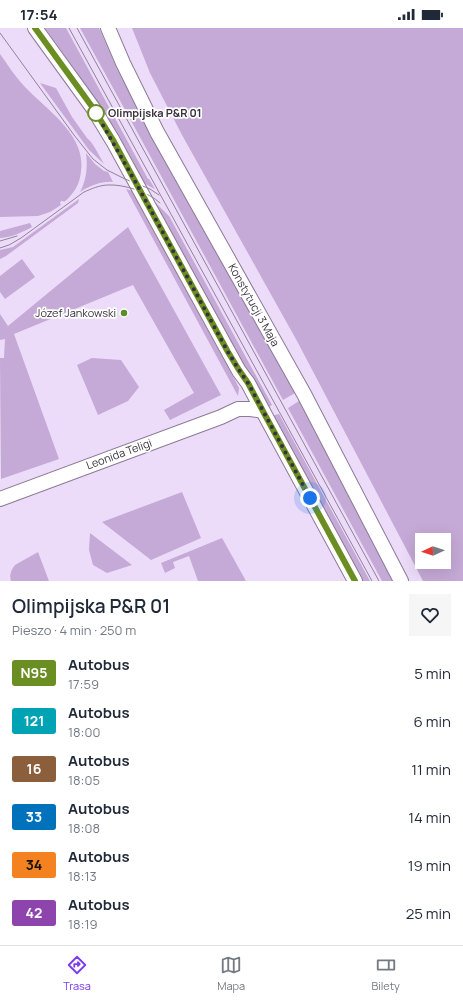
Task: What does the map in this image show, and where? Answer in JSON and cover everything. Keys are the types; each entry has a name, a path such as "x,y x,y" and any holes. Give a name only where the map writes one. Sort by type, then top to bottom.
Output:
{"street":[{"path":"35,28 93,108 113,140 228,352 248,383 355,581"},
{"name":"Konstytucji 3 Maja","path":"108,28 122,63 157,132 300,387 401,581"},
{"path":"238,409 243,394 239,370"},
{"name":"Leonida Teligi","path":"0,498 221,417 238,409 263,411"}],"shaded area":[{"path":"45,28 66,28 148,179 155,189 145,184 118,134"},
{"path":"80,28 99,28 117,69 143,118 295,393 283,400 129,117"},
{"path":"132,28 463,28 463,581 423,581 417,569 451,569 451,533 415,533 415,566 297,341 182,135 150,73"},
{"path":"0,54 22,84 64,125 72,135 78,146 81,158 80,176 74,192 64,202 61,201 61,205 50,212 38,216 0,217"},
{"path":"40,83 56,88 72,117 91,142 104,164 89,150"},
{"path":"86,153 95,164 104,171 108,172 113,182 96,184 80,192 86,174"},
{"path":"126,189 132,191 236,382 239,388 238,396"},
{"path":"79,199 78,203 0,259 0,250 13,247"},
{"path":"155,202 169,216 272,405 267,408"},
{"path":"30,223 32,227 12,236 0,238 0,231"},
{"path":"128,227 221,395 170,420 164,410 194,393 133,285 14,334 59,459 1,479 0,358 4,358 5,339 0,340 0,314 8,326"},
{"path":"22,259 35,277 5,299 0,292 0,276"},
{"path":"92,358 121,360 139,387 128,401 98,415 77,365"},
{"path":"299,401 394,581 382,581 288,408"},
{"path":"279,414 370,581 360,581 272,416"},
{"path":"182,492 201,538 151,560 102,522"},
{"path":"90,533 132,565 107,573 93,565 89,550"},
{"path":"222,538 246,581 198,581 189,556 173,562 175,568 165,573 161,563"},
{"path":"38,552 49,581 11,581 10,577 12,569 15,565"}],"tram line":[{"path":"69,28 372,581"},
{"path":"77,28 379,581"},
{"path":"0,33 93,159 107,170 150,189 159,195"},
{"path":"0,248 21,238 84,192 99,186 114,185 128,187 143,192 160,203"},
{"path":"0,241 17,236"}],"bus line":[{"name":"N95","path":"35,28 93,108 120,152 228,352 248,383 355,581"}],"place":[{"name":"Olimpijska P&R 01","path":"96,113"},
{"name":"Józef Jankowski","path":"124,313"}],"route":[{"path":"96,113 120,152 228,352 248,383 310,498"}]}
